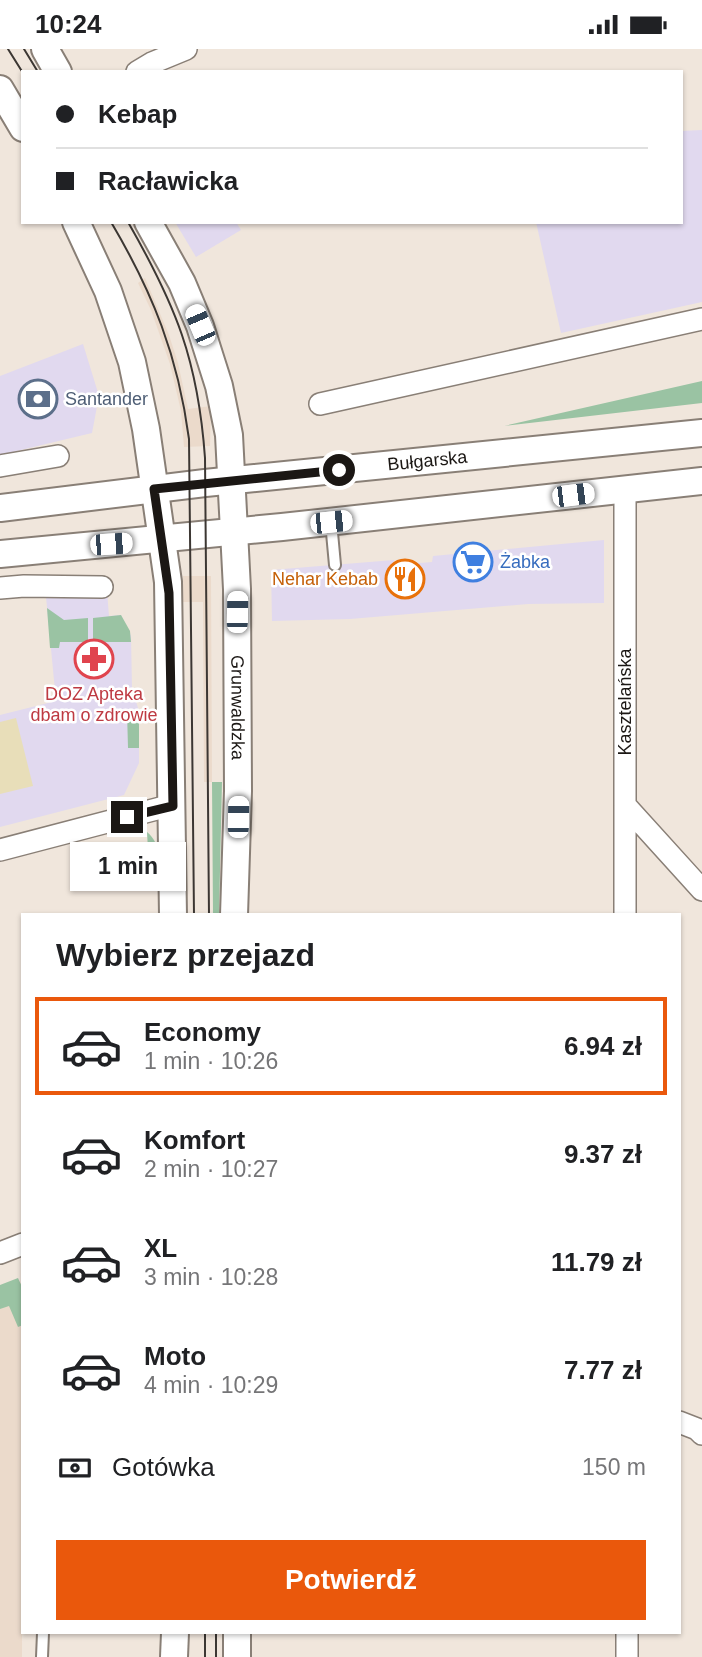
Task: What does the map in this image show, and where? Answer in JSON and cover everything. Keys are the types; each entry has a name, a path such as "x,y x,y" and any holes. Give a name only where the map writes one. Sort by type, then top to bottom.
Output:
{"street":[{"path":"45,49 57,70"},
{"path":"140,70 186,49"},
{"path":"0,89 21,125"},
{"path":"77,224 108,291 132,362 146,429 162,539 169,593 173,913"},
{"name":"Grunwaldzka","path":"149,224 182,283 207,344 225,407 235,532 238,791 234,913"},
{"path":"318,399 702,319"},
{"name":"Bułgarska","path":"0,508 696,431"},
{"path":"0,466 58,456"},
{"path":"0,554 698,483"},
{"name":"Kasztelańska","path":"625,489 625,913"},
{"path":"0,588 102,587"},
{"path":"625,805 702,890"},
{"path":"0,850 173,806"},
{"path":"0,1252 21,1245"},
{"path":"681,1423 702,1434"},
{"path":"174,1657 175,1634"},
{"path":"237,1634 237,1657"},
{"path":"626,1657 627,1634"}],"lane":[{"path":"331,522 335,565"},
{"path":"42,1657 43,1634"}],"shaded area":[{"path":"702,130 702,302 561,333 536,224 683,224 683,131"},
{"path":"176,224 237,224 241,230 196,257"},
{"path":"145,278 169,335 188,409 211,406 210,446 184,447 181,411 170,364 151,310 138,283"},
{"path":"83,344 99,396 92,433 0,455 0,376"},
{"path":"604,540 604,603 528,604 350,619 272,621 271,570 394,560 395,565 432,562 433,556"},
{"path":"183,576 211,576 212,782 204,782 203,602 183,602"},
{"path":"107,591 109,616 121,615 131,636 132,689 139,711 139,763 124,795 0,827 0,715 56,701 46,597"},
{"path":"21,1283 22,1657 0,1657 0,1290"}],"green space":[{"path":"702,381 702,403 504,426"},
{"path":"47,608 64,620 88,618 88,642 60,642 59,648 50,648"},
{"path":"121,615 130,631 131,642 93,642 93,618"},
{"path":"127,711 139,711 139,748 128,748"},
{"path":"212,782 222,782 219,913 213,913"},
{"path":"147,832 158,850 160,885 150,886"},
{"path":"18,1278 21,1285 21,1326 18,1327 9,1306 0,1309 0,1285"}],"sand":[{"path":"16,718 33,786 0,794 0,722"}],"tram line":[{"path":"8,49 21,70"},
{"path":"24,49 37,70"},
{"path":"112,224 139,274 162,326 178,380 189,439 194,913"},
{"path":"129,224 172,308 182,335 202,423 205,458 209,913"},
{"path":"205,1634 205,1657"},
{"path":"216,1634 216,1657"}],"place":[{"name":"Santander","path":"38,399"},
{"name":"Żabka","path":"473,562"},
{"name":"Nehar Kebab","path":"405,579"},
{"name":"DOZ Apteka dbam o zdrowie","path":"94,659"}],"route":[{"path":"127,817 173,806 169,593 154,489 339,470"}]}
